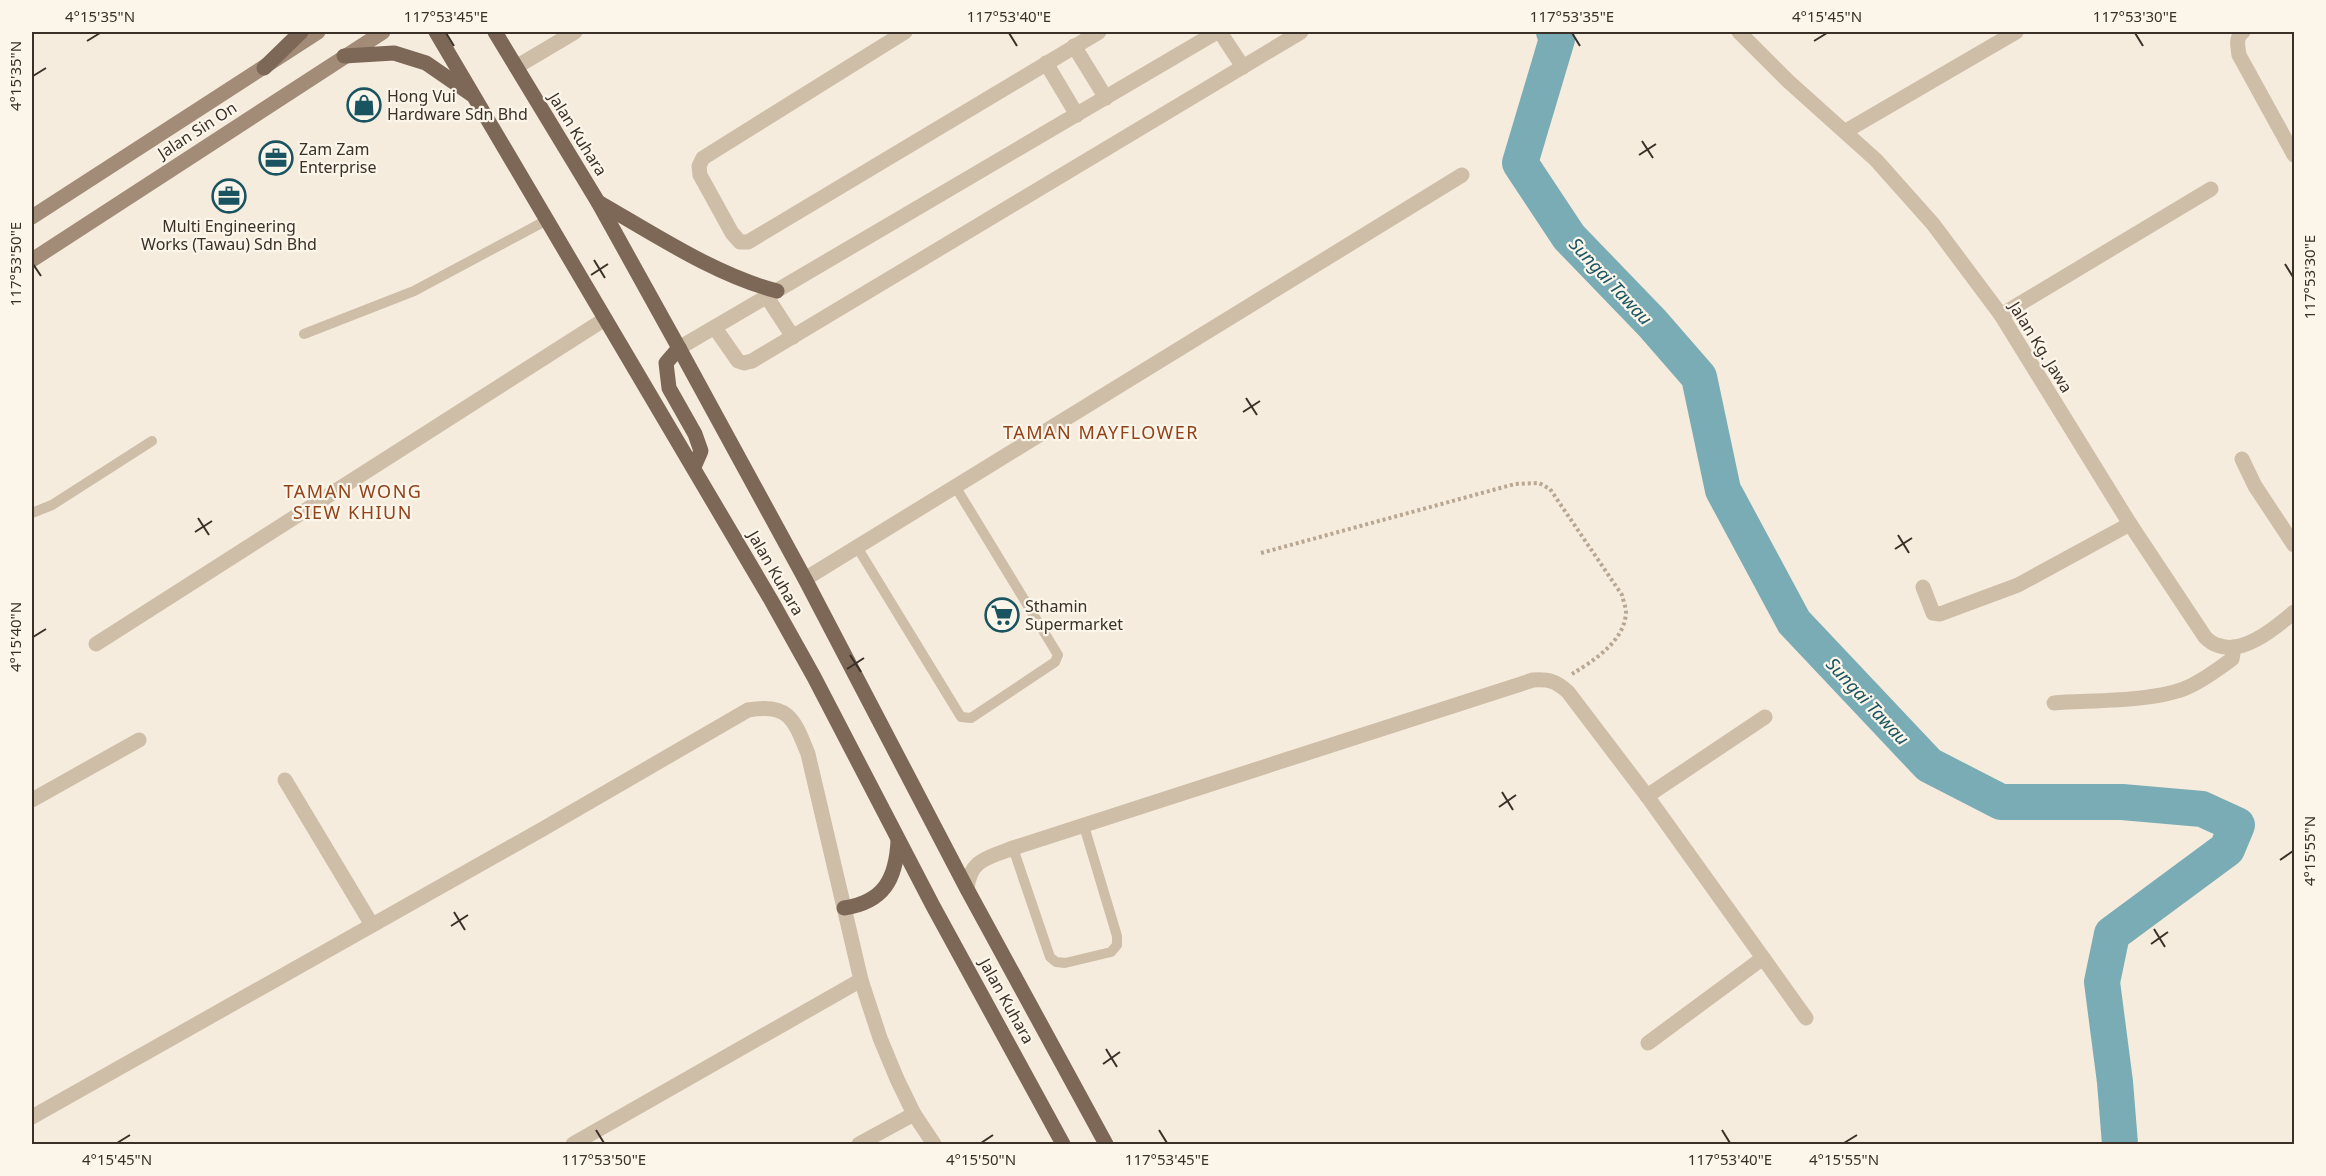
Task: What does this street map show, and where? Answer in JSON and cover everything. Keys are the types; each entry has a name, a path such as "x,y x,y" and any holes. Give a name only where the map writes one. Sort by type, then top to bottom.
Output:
{"main road":[{"path":"264,68 301,32"},
{"name":"Jalan Sin On","path":"32,217 318,32"},
{"name":"Jalan Sin On","path":"32,260 383,32"},
{"name":"Jalan Kuhara","path":"436,32 694,467 814,677 898,840 1063,1144"},
{"name":"Jalan Kuhara","path":"495,32 598,202 679,348 805,579 968,889 1106,1144"},
{"path":"344,56 394,53 426,63 476,98"},
{"path":"598,202 663,240 772,294"},
{"path":"679,348 666,363 669,388 695,434 701,451 694,467"},
{"path":"844,908 862,905 878,896 890,880 897,863 898,840"}],"street":[{"path":"516,68 574,32"},
{"path":"904,32 703,158 699,166 700,175 732,233 740,242 748,242 1099,32"},
{"path":"679,348 1219,32 1243,67"},
{"path":"714,328 738,361 744,363 752,361 1301,32"},
{"name":"Jalan Kg. Jawa","path":"1739,32 1788,81 1846,131 1911,198 2001,315 2130,524 2205,637 2218,646 2234,646"},
{"path":"1846,131 2016,32"},
{"path":"2243,32 2237,43 2238,55 2295,155"},
{"path":"1074,46 1106,98"},
{"path":"1046,63 1077,115"},
{"path":"805,579 1462,175"},
{"path":"2001,315 2211,189"},
{"path":"772,294 793,337"},
{"path":"96,644 605,319"},
{"path":"2242,459 2255,486 2295,545"},
{"path":"1923,587 1933,613 1940,614 2018,585 2130,524"},
{"path":"2054,703 2163,695 2187,688 2232,659 2234,646 2257,641 2295,612"},
{"path":"968,889 969,876 974,866 981,860 1013,848 1533,680 1548,679 1558,682 1568,692 1647,796 1806,1018"},
{"path":"32,1117 542,830 748,710 768,706 786,713 798,729 808,754 861,980 880,1038 914,1114 934,1144"},
{"path":"1647,796 1765,717"},
{"path":"32,800 139,740"},
{"path":"285,780 372,925"},
{"path":"1648,1043 1763,958"},
{"path":"573,1144 861,980"},
{"path":"859,1144 914,1114"}],"lane":[{"path":"304,334 414,291 547,220"},
{"path":"32,513 52,505 152,441"},
{"path":"857,547 961,717 971,718 1055,662 1058,655 955,486"},
{"path":"1013,848 1050,957 1056,962 1065,963 1111,952 1117,945 1117,936 1084,826"}],"path":[{"path":"1262,553 1515,483 1539,483 1550,489 1622,594 1626,612 1621,630 1598,658 1558,682"}],"waterway":[{"name":"Sungai Tawau","path":"1554,32 1557,39 1520,163 1569,237 1652,323 1699,377 1723,490 1794,622 1929,765 2001,802 2122,802 2202,809 2237,825 2227,849 2112,934 2102,982 2115,1082 2120,1144"}],"place":[{"name":"Hong Vui Hardware Sdn Bhd","path":"364,105"},
{"name":"Zam Zam Enterprise","path":"276,158"},
{"name":"Multi Engineering Works (Tawau) Sdn Bhd","path":"229,196"},
{"name":"Sthamin Supermarket","path":"1002,615"}],"district":[{"name":"TAMAN MAYFLOWER","path":"1101,432"},
{"name":"TAMAN WONG SIEW KHIUN","path":"353,501"}]}
